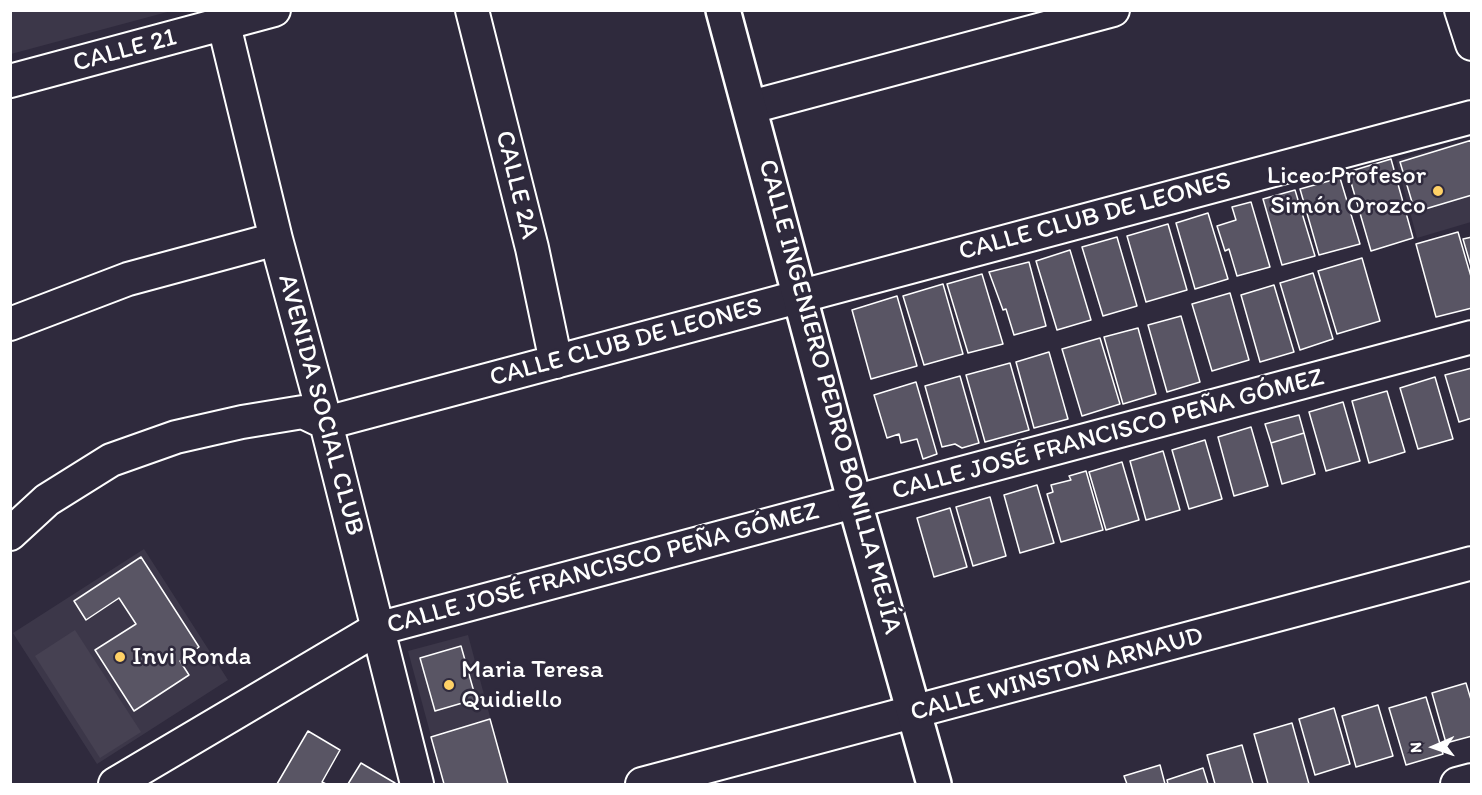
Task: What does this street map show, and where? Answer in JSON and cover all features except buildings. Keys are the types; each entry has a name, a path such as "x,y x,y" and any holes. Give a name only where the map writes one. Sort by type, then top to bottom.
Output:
{"street":[{"name":"CALLE 21","path":"10,81 274,10"},
{"name":"CALLE 2A","path":"472,10 532,248 556,362"},
{"name":"CALLE INGENIERO PEDRO BONILLA MEJÍA","path":"723,10 855,503 934,784"},
{"path":"750,107 1113,10"},
{"path":"1461,10 1472,44"},
{"name":"AVENIDA SOCIAL CLUB","path":"225,25 276,239 326,423 417,784"},
{"name":"CALLE CLUB DE LEONES","path":"326,423 1472,117"},
{"path":"10,324 128,279 276,239"},
{"name":"CALLE JOSÉ FRANCISCO PEÑA GÓMEZ","path":"115,784 377,628 1472,338"},
{"path":"10,534 46,501 111,460 144,448 176,437 242,422 303,412 326,423"},
{"name":"CALLE WINSTON ARNAUD","path":"649,784 1472,563"},
{"path":"1457,784 1472,780"}],"shaded area":[{"path":"11,10 171,10 171,11 11,54"},
{"name":"Liceo Profesor Simón Orozco","path":"1471,139 1471,222 1417,238 1396,160"},
{"name":"Invi Ronda","path":"144,549 228,680 97,764 13,633"},
{"path":"75,630 141,732 100,758 35,656"},
{"name":"Maria Teresa Quidiello","path":"468,635 508,784 444,784 408,651"}],"place":[{"name":"Liceo Profesor Simón Orozco","path":"1438,191"},
{"name":"Invi Ronda","path":"120,657"},
{"name":"Maria Teresa Quidiello","path":"449,685"}]}
